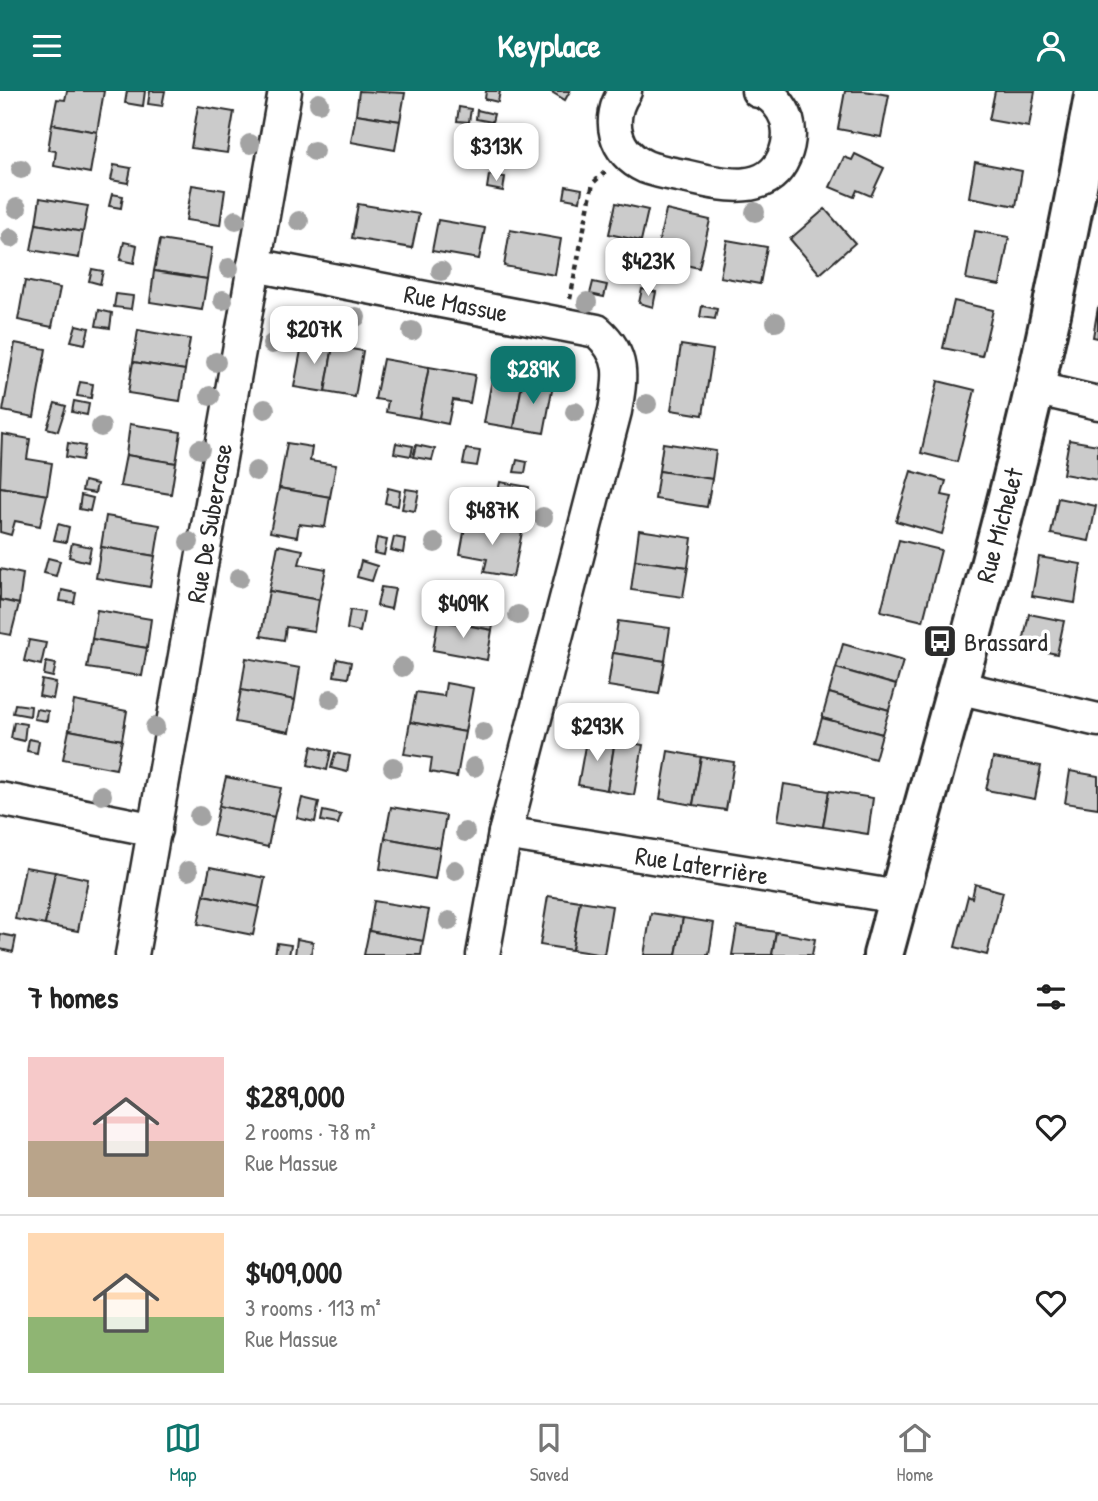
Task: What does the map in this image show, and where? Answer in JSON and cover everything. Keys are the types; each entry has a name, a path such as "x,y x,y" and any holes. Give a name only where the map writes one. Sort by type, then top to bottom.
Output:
{"street":[{"name":"Rue De Subercase","path":"132,955 285,91"},
{"path":"625,91 617,105 614,127 625,153 648,168 726,185 753,183 765,179 782,162 789,145 790,105 758,91"},
{"name":"Rue Michelet","path":"883,955 957,687 1034,388 1074,204 1095,91"},
{"name":"Rue Massue","path":"254,265 597,331 616,353 621,377 615,411 505,833 483,955"},
{"path":"1034,388 1098,403"},
{"path":"957,687 1098,720"},
{"path":"0,799 155,830"},
{"name":"Rue Laterrière","path":"505,833 898,897"}],"path":[{"path":"565,324 593,183 625,153"}],"building":[{"path":"67,91 104,91 97,132 52,124 57,99 65,100"},
{"path":"127,91 145,91 143,106 125,103"},
{"path":"150,91 165,91 162,106 148,104"},
{"path":"359,91 405,93 400,121 356,114"},
{"path":"486,91 500,91 498,102 485,99"},
{"path":"550,91 570,91 565,100"},
{"path":"845,91 889,95 881,137 838,129"},
{"path":"995,91 1035,91 1029,127 989,120"},
{"path":"198,106 234,112 227,153 191,148"},
{"path":"459,107 471,109 469,122 457,121"},
{"path":"477,110 494,114 492,122 476,119"},
{"path":"356,114 400,121 395,150 351,142"},
{"path":"52,124 97,132 90,173 54,166 56,151 48,150"},
{"path":"855,154 884,168 871,196 857,190 854,197 830,187 844,157 852,160"},
{"path":"975,162 1022,171 1016,206 969,197"},
{"path":"114,165 131,168 128,183 111,180"},
{"path":"489,175 505,177 503,191 487,188"},
{"path":"192,185 225,190 220,225 186,220"},
{"path":"566,186 582,189 580,201 564,198"},
{"path":"112,194 123,196 121,208 109,206"},
{"path":"40,198 88,206 83,232 36,224"},
{"path":"616,203 648,210 641,241 609,234"},
{"path":"358,204 419,214 412,248 352,238"},
{"path":"825,209 855,243 820,274 790,239"},
{"path":"666,210 710,220 699,268 655,258"},
{"path":"438,220 485,228 479,259 432,251"},
{"path":"36,224 83,232 79,258 31,250"},
{"path":"510,230 561,239 555,275 504,266"},
{"path":"975,231 1009,237 1000,285 966,279"},
{"path":"160,240 212,248 207,279 154,271"},
{"path":"727,240 767,247 760,284 720,277"},
{"path":"124,242 137,245 134,263 120,260"},
{"path":"92,269 103,271 100,284 89,281"},
{"path":"154,271 207,279 202,310 150,302"},
{"path":"25,281 60,288 52,327 18,320"},
{"path":"593,282 607,285 604,297 590,294"},
{"path":"642,289 656,292 653,307 639,303"},
{"path":"116,294 133,296 131,309 114,307"},
{"path":"954,301 993,310 982,356 943,348"},
{"path":"702,306 717,309 715,319 700,317"},
{"path":"1098,307 1098,338 1093,337"},
{"path":"99,310 112,313 110,328 96,326"},
{"path":"76,325 89,328 85,344 71,341"},
{"path":"138,330 190,339 185,370 133,362"},
{"path":"303,340 333,346 325,392 294,387"},
{"path":"15,343 46,349 34,417 3,411"},
{"path":"681,345 713,350 703,415 671,410"},
{"path":"333,346 363,351 355,397 325,392"},
{"path":"383,359 429,367 419,418 386,412 388,401 375,399"},
{"path":"133,362 185,370 180,401 128,393"},
{"path":"429,367 475,375 470,403 453,400 448,424 419,418"},
{"path":"493,374 523,379 514,428 484,423"},
{"path":"523,379 553,385 544,433 514,428"},
{"path":"938,381 975,390 957,462 921,453"},
{"path":"80,382 93,384 91,398 77,396"},
{"path":"74,401 89,404 87,415 72,412"},
{"path":"55,403 66,406 58,431 47,428"},
{"path":"130,424 181,432 176,463 126,455"},
{"path":"2,434 30,439 27,459 52,463 47,495 0,487"},
{"path":"1069,440 1098,445 1098,480 1063,474"},
{"path":"68,443 85,446 82,460 66,457"},
{"path":"287,443 312,447 310,461 336,465 330,497 279,488"},
{"path":"396,443 413,446 411,456 394,453"},
{"path":"663,443 716,451 712,479 659,471"},
{"path":"416,445 435,449 432,460 413,457"},
{"path":"466,449 480,451 477,466 463,464"},
{"path":"126,455 176,463 171,494 120,486"},
{"path":"517,460 527,462 525,473 514,472"},
{"path":"659,471 712,479 707,507 655,499"},
{"path":"911,471 946,481 942,495 952,497 942,534 896,521"},
{"path":"84,481 97,484 95,493 82,491"},
{"path":"500,482 529,487 522,532 466,522 471,492 497,496"},
{"path":"0,487 47,495 40,526 15,521 11,535 0,532"},
{"path":"279,488 330,497 325,527 299,524 297,537 270,532"},
{"path":"388,488 400,491 398,506 385,503"},
{"path":"406,489 419,491 415,511 402,509"},
{"path":"81,495 93,498 90,511 79,509"},
{"path":"1058,498 1096,506 1089,541 1051,534"},
{"path":"106,516 160,525 155,556 101,547"},
{"path":"466,522 522,532 513,577 484,572 487,559 460,554"},
{"path":"58,524 69,527 66,542 54,540"},
{"path":"639,530 692,538 688,567 635,560"},
{"path":"394,537 405,539 403,553 391,550"},
{"path":"377,538 387,540 384,555 374,553"},
{"path":"899,540 941,550 923,621 881,611"},
{"path":"72,543 91,547 88,562 69,557"},
{"path":"278,545 303,550 299,564 326,569 319,600 269,591"},
{"path":"101,547 155,556 150,587 96,578"},
{"path":"1039,557 1081,564 1075,603 1032,596"},
{"path":"48,558 60,561 56,576 44,573"},
{"path":"635,560 688,567 683,597 631,590"},
{"path":"361,561 377,566 372,581 357,577"},
{"path":"0,569 23,574 19,604 0,600"},
{"path":"381,587 395,589 391,609 377,606"},
{"path":"62,590 76,593 74,603 60,601"},
{"path":"269,591 319,600 314,631 286,627 284,640 261,636"},
{"path":"443,591 498,600 492,630 438,620"},
{"path":"0,600 19,604 11,635 0,633"},
{"path":"97,610 151,619 147,648 92,639"},
{"path":"350,610 364,612 360,632 347,629"},
{"path":"1029,614 1064,621 1057,654 1022,647"},
{"path":"438,620 492,630 487,660 433,650"},
{"path":"618,621 670,628 665,661 613,653"},
{"path":"92,639 147,648 142,676 87,668"},
{"path":"29,640 46,643 41,665 24,661"},
{"path":"843,644 903,661 896,685 836,668"},
{"path":"613,653 665,661 659,694 608,686"},
{"path":"246,658 300,668 295,700 241,690"},
{"path":"337,659 351,662 348,678 334,676"},
{"path":"46,662 56,664 53,677 44,675"},
{"path":"836,668 896,685 889,710 829,693"},
{"path":"42,680 56,683 53,699 39,696"},
{"path":"446,683 473,688 465,732 410,722 416,692 444,696"},
{"path":"241,690 295,700 289,732 235,722"},
{"path":"829,693 889,710 882,734 822,718"},
{"path":"74,701 127,711 122,740 69,730"},
{"path":"15,704 31,706 30,716 13,713"},
{"path":"36,709 48,711 47,721 34,719"},
{"path":"822,718 882,734 875,759 815,742"},
{"path":"14,722 26,724 24,741 11,738"},
{"path":"410,722 465,732 457,777 430,772 432,758 404,754"},
{"path":"69,730 122,740 116,769 63,759"},
{"path":"587,735 615,740 607,790 578,785"},
{"path":"29,739 39,741 37,753 27,751"},
{"path":"615,740 643,745 634,795 607,790"},
{"path":"312,746 331,751 327,770 308,765"},
{"path":"668,751 701,757 693,805 660,799"},
{"path":"335,753 350,756 347,772 331,768"},
{"path":"701,757 734,762 726,810 693,805"},
{"path":"993,758 1041,766 1035,799 986,790"},
{"path":"1070,771 1098,776 1098,808 1065,803"},
{"path":"226,777 281,788 274,817 219,806"},
{"path":"784,784 829,791 823,827 778,820"},
{"path":"829,791 873,798 868,834 823,827"},
{"path":"302,798 319,802 315,822 297,818"},
{"path":"219,806 274,817 268,847 213,835"},
{"path":"391,807 446,816 440,848 385,838"},
{"path":"323,811 341,815 338,824 321,821"},
{"path":"385,838 440,848 435,879 380,869"},
{"path":"25,867 55,872 45,925 15,919"},
{"path":"210,867 265,878 259,907 204,895"},
{"path":"55,872 88,879 78,931 45,925"},
{"path":"975,884 1003,892 987,955 955,947 968,896 972,898"},
{"path":"204,895 259,907 253,935 198,924"},
{"path":"548,896 580,901 572,950 540,945"},
{"path":"374,901 429,910 423,941 369,931"},
{"path":"580,901 612,906 604,955 572,950"},
{"path":"651,913 683,918 676,955 644,955"},
{"path":"683,918 714,923 709,955 676,955"},
{"path":"737,926 776,932 772,955 732,955"},
{"path":"369,931 423,941 421,955 364,955"},
{"path":"776,932 815,939 812,955 772,955"},
{"path":"0,934 16,937 13,952 0,949"},
{"path":"297,939 313,942 311,955 295,955"},
{"path":"277,943 291,945 289,955 275,955"}],"place":[{"name":"Brassard","path":"940,641"}]}
